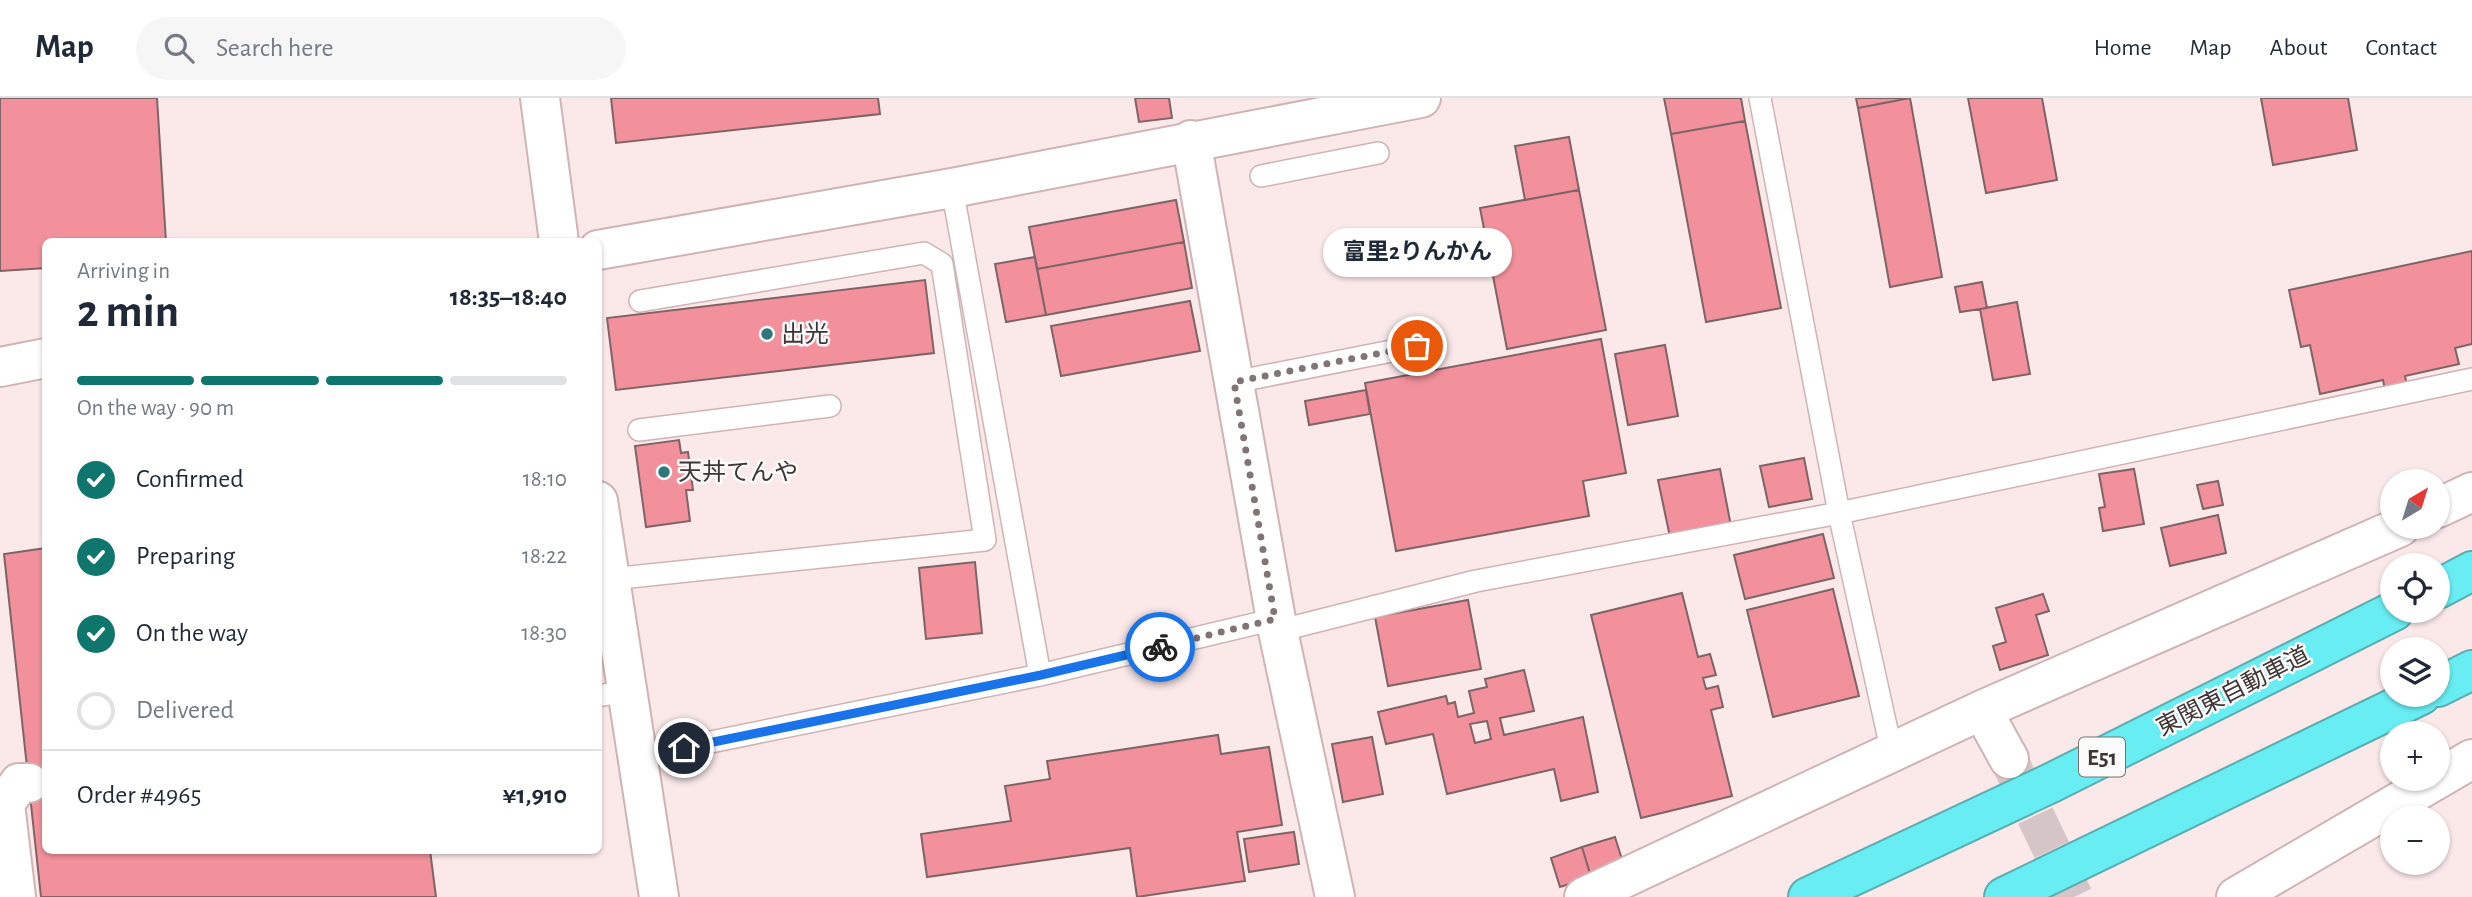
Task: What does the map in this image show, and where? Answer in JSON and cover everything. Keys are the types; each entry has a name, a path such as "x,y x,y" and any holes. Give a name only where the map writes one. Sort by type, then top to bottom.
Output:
{"highway":[{"path":"2450,583 2472,571"},
{"name":"東関東自動車道","path":"1808,897 2051,783 2380,618"},
{"path":"2450,681 2472,670"},
{"path":"2004,897 2396,707"}],"street":[{"path":"540,98 558,238"},
{"path":"602,249 952,188 1421,98"},
{"path":"1191,140 1276,625 1335,897"},
{"path":"0,367 42,359"},
{"path":"2450,502 2472,492"},
{"path":"602,524 611,579 613,694 637,757 659,897"},
{"path":"1584,897 1982,710 2380,536"},
{"path":"1982,710 2009,759"},
{"path":"2236,897 2472,759"},
{"path":"16,897 5,804 19,783 29,783"}],"lane":[{"path":"1760,98 1839,513 1892,753"},
{"path":"1261,176 1378,153"},
{"path":"952,188 1041,675"},
{"path":"611,579 985,540 942,264 923,253 640,301"},
{"path":"1234,382 1417,346"},
{"path":"637,757 1041,675 1476,581 1839,513 2472,379"},
{"path":"639,430 830,406"}],"building":[{"path":"0,98 157,98 166,238 42,238 42,268 0,271"},
{"path":"611,98 878,98 880,114 616,143"},
{"path":"1135,98 1169,98 1172,118 1139,122"},
{"path":"1664,98 1741,98 1745,121 1671,134"},
{"path":"1856,98 1910,98 1858,108"},
{"path":"1910,98 1942,277 1890,287 1858,108"},
{"path":"1968,98 2042,98 2057,180 1986,193"},
{"path":"2261,98 2348,98 2357,150 2273,165"},
{"path":"1745,121 1781,308 1706,322 1671,134"},
{"path":"1569,137 1579,190 1525,200 1515,146"},
{"path":"1579,190 1606,330 1507,349 1480,208"},
{"path":"1176,200 1184,242 1037,269 1029,227"},
{"path":"1184,242 1192,288 1046,315 1037,269"},
{"path":"2472,251 2472,344 2455,348 2459,364 2405,376 2407,385 2385,390 2383,380 2320,394 2310,345 2301,347 2289,290"},
{"path":"1035,257 1046,315 1006,322 995,264"},
{"path":"925,280 934,353 616,390 607,318"},
{"path":"1982,282 1987,308 1960,312 1955,287"},
{"path":"1190,301 1200,351 1061,376 1051,326"},
{"path":"2017,302 2030,374 1993,380 1980,309"},
{"path":"1601,339 1626,473 1583,481 1589,516 1396,551 1365,383"},
{"path":"1665,345 1678,416 1628,425 1615,354"},
{"path":"1366,390 1370,414 1309,425 1305,401"},
{"name":"天丼てんや","path":"679,440 681,453 688,452 693,490 686,490 690,521 646,527 635,446"},
{"path":"1804,458 1812,499 1769,507 1760,466"},
{"path":"1720,469 1731,526 1670,537 1658,480"},
{"path":"2134,469 2144,524 2103,531 2099,508 2105,507 2099,474"},
{"path":"2218,481 2223,505 2203,509 2197,485"},
{"path":"2218,515 2226,553 2170,566 2161,528"},
{"path":"1823,534 1834,578 1745,599 1734,555"},
{"path":"42,549 42,854 431,854 436,897 41,897 4,554"},
{"path":"975,562 982,633 926,639 919,568"},
{"path":"1833,589 1859,696 1773,717 1747,610"},
{"path":"1682,593 1698,657 1710,654 1716,675 1703,678 1706,689 1718,686 1723,707 1711,710 1732,796 1641,818 1591,615"},
{"path":"2043,594 2049,611 2036,615 2048,655 2000,670 1993,646 2006,642 1996,608"},
{"path":"1468,600 1481,669 1388,686 1375,617"},
{"path":"1524,670 1534,711 1500,718 1504,735 1583,717 1598,792 1561,801 1554,769 1447,794 1433,734 1386,744 1378,712 1446,696 1448,704 1455,702 1458,717 1474,713 1469,691 1487,687 1485,679","holes":["1487,721 1491,739 1475,743 1470,724"]},
{"path":"1218,735 1221,754 1269,747 1282,825 1237,832 1245,881 1137,897 1130,848 927,877 921,834 1011,821 1005,786 1050,779 1047,761"},
{"path":"1372,737 1383,794 1343,802 1332,744"},
{"path":"1294,832 1299,864 1249,872 1244,839"},
{"path":"1615,837 1624,866 1591,877 1582,847"},
{"path":"1582,847 1591,877 1560,887 1551,858"}],"tunnel":[{"path":"2011,764 2074,897"}],"way so far":[{"path":"1160,647 1275,619 1234,382 1417,346"}],"place":[{"name":"出光","path":"767,334"},
{"name":"富里2りんかん","path":"1417,346"},
{"name":"天丼てんや","path":"664,472"}],"route":[{"path":"684,748 1041,675 1160,647"}]}
